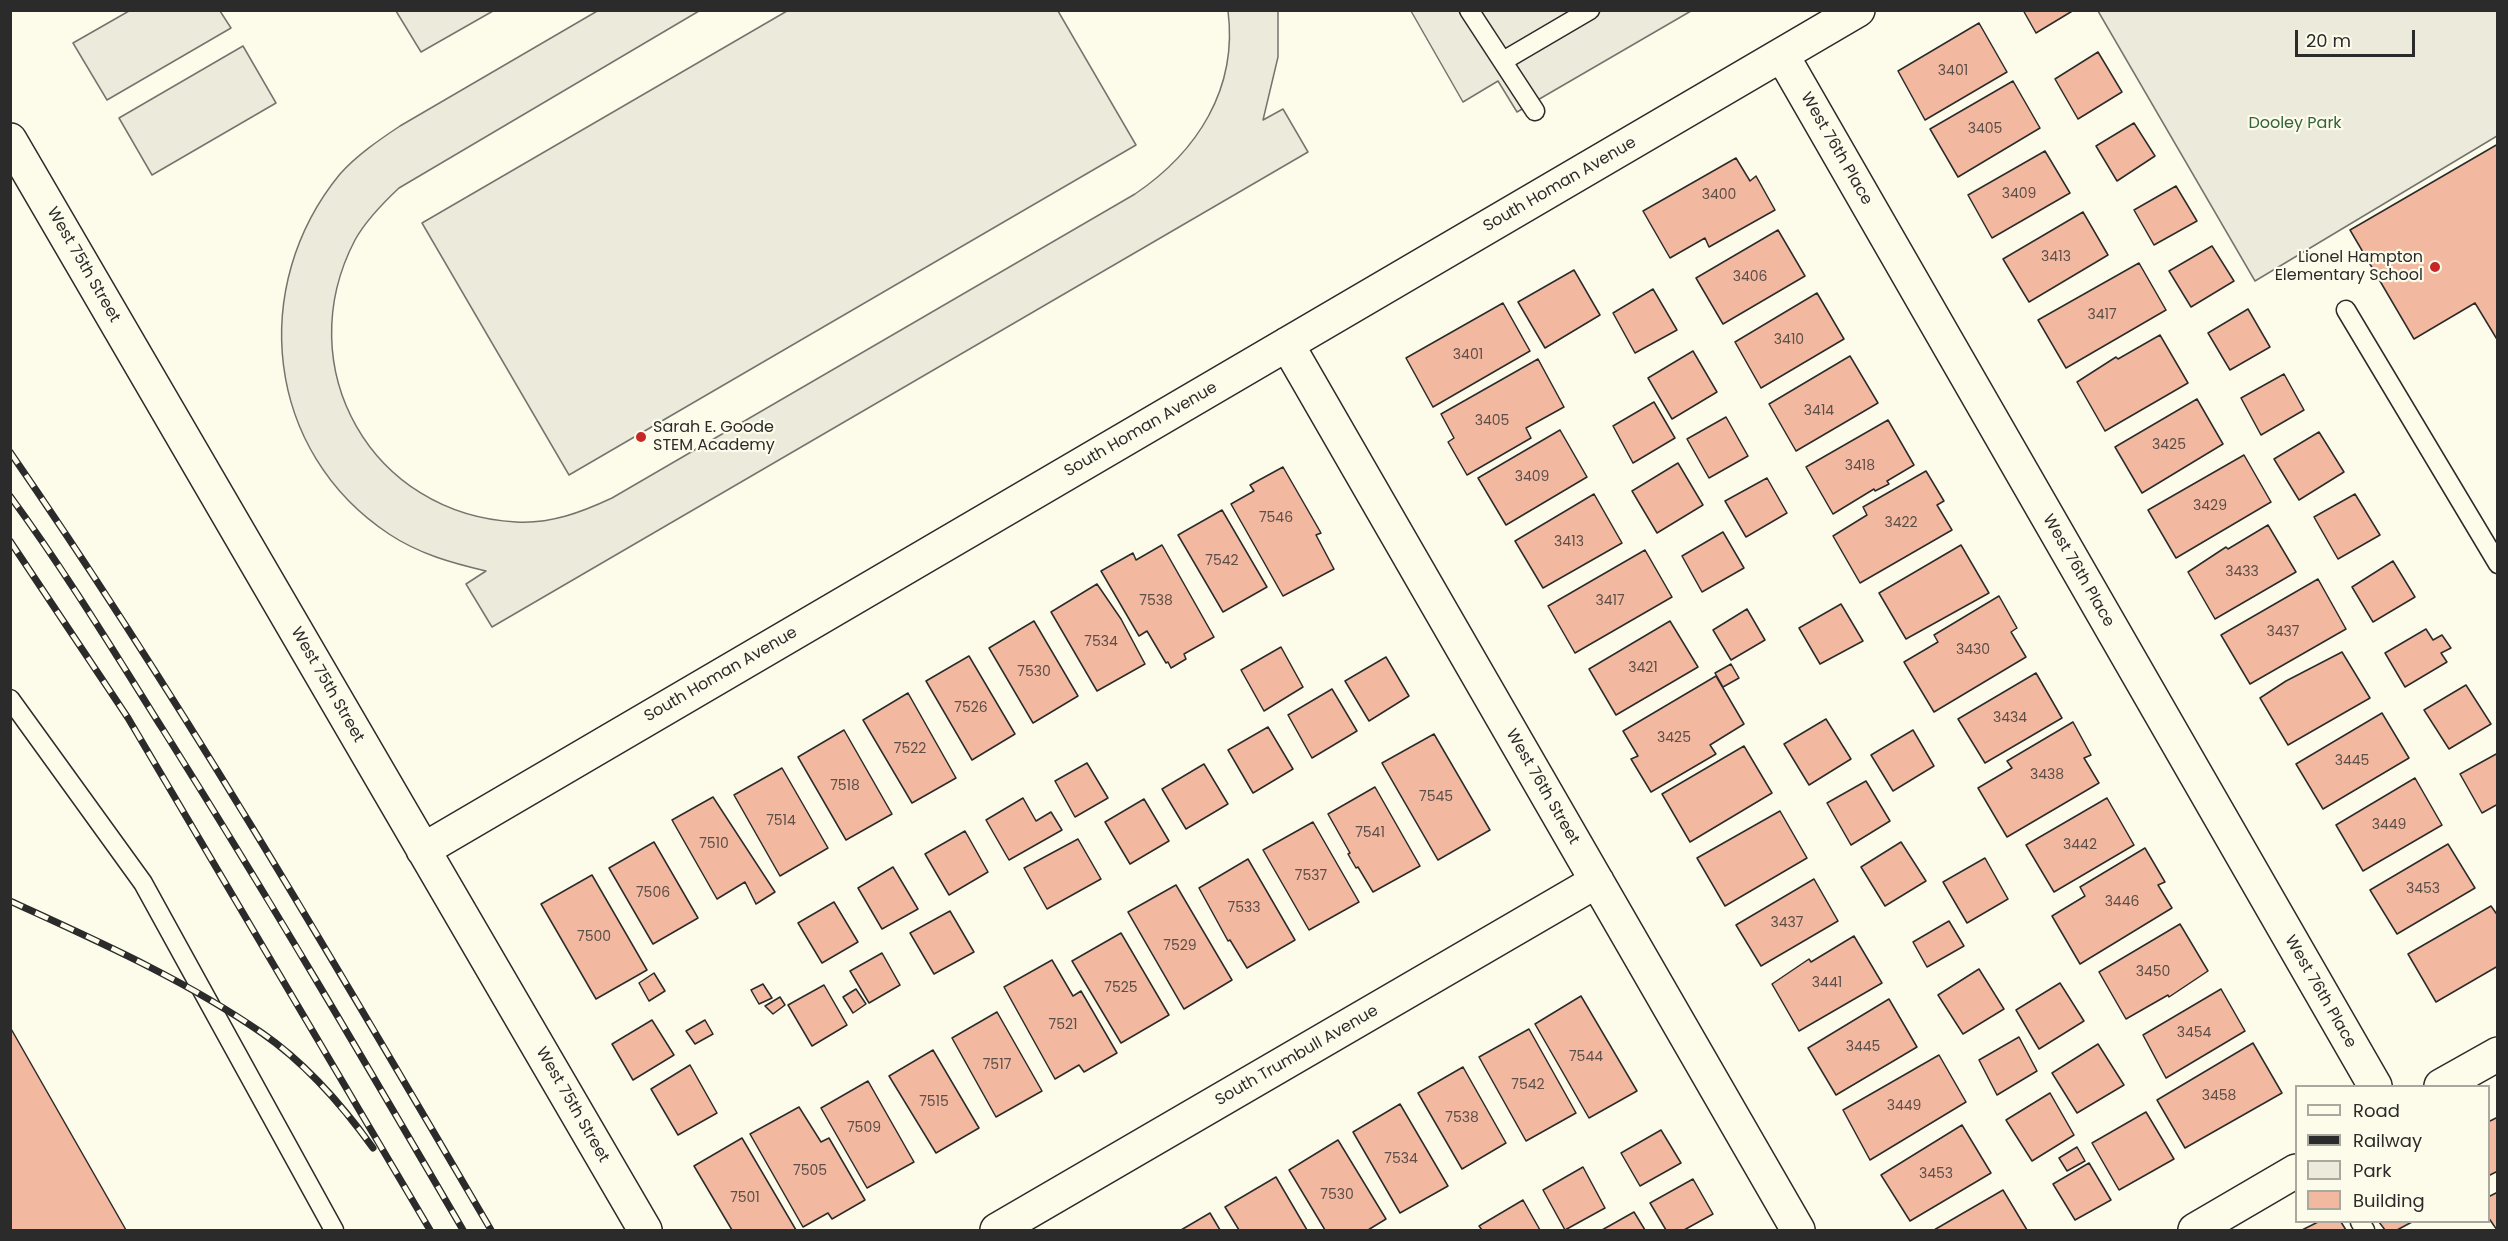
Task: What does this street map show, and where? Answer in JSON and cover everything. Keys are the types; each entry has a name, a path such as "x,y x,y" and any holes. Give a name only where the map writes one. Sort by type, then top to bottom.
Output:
{"street":[{"name":"South Homan Avenue","path":"423,850 1858,10"},
{"name":"West 76th Place","path":"1782,55 2374,1085"},
{"name":"West 75th Street","path":"10,140 645,1230"},
{"name":"West 76th Street","path":"1287,344 1798,1230"},
{"name":"South Trumbull Avenue","path":"998,1230 1597,881"},
{"path":"2443,1085 2498,1054"},
{"path":"2195,1230 2295,1172"}],"lane":[{"path":"1469,10 1535,111"},
{"path":"1503,62 1590,10"},
{"path":"2346,310 2498,564"},
{"path":"10,699 142,883 334,1230"}],"green space":[{"path":"599,10 699,11 399,188 375,212 359,233 337,289 332,337 339,384 356,426 384,463 421,493 465,513 516,522 542,521 578,512 612,498 1135,194 1177,159 1208,116 1219,92 1226,67 1229,40 1228,11 1278,11 1278,57 1263,120 1283,109 1308,152 492,627 466,584 486,571 436,557 389,534 348,500 316,459 295,414 284,365 282,316 291,266 311,218 347,167 368,148 400,126"},
{"path":"129,11 220,11 231,28 107,100 73,43"},
{"path":"396,11 493,11 421,52"},
{"path":"787,11 1058,11 1136,145 569,475 422,223"},
{"name":"Dooley Park","path":"2098,11 2497,11 2497,136 2255,281"},
{"path":"243,46 276,103 152,175 119,118"}],"shaded area":[{"path":"1411,11 1691,11 1517,112 1498,81 1463,102"}],"building":[{"path":"2023,10 2074,10 2036,33"},
{"path":"1979,23 2007,72 1925,120 1898,71"},
{"path":"2098,52 2122,92 2078,119 2055,79"},
{"path":"2013,81 2040,128 1958,177 1930,129"},
{"path":"2134,123 2155,156 2117,181 2096,146"},
{"name":"Lionel Hampton Elementary School","path":"2498,144 2498,341 2475,303 2414,339 2350,230"},
{"path":"2045,151 2070,193 1992,238 1968,195"},
{"path":"1736,158 1750,181 1756,176 1775,210 1709,247 1705,238 1670,258 1643,211"},
{"path":"2176,186 2197,221 2154,245 2134,210"},
{"path":"2083,212 2108,255 2029,302 2003,259"},
{"path":"1778,230 1805,276 1723,324 1696,278"},
{"path":"2212,246 2234,281 2191,307 2169,271"},
{"path":"2139,263 2166,310 2066,368 2038,320"},
{"path":"1574,270 1600,315 1545,348 1518,302"},
{"path":"1653,289 1677,330 1635,353 1613,313"},
{"path":"1817,293 1844,339 1761,388 1735,342"},
{"path":"1503,303 1530,351 1433,407 1406,358"},
{"path":"2248,309 2270,347 2230,370 2208,333"},
{"path":"2160,335 2188,383 2105,431 2077,382 2116,357 2118,359"},
{"path":"1693,351 1717,392 1672,419 1648,378"},
{"path":"1850,356 1878,403 1796,451 1769,404"},
{"path":"1538,359 1564,407 1526,428 1531,438 1467,475 1448,442 1454,438 1441,414"},
{"path":"2284,374 2304,410 2261,435 2241,398"},
{"path":"2197,399 2223,444 2142,493 2115,447"},
{"path":"1654,402 1675,438 1633,463 1613,426"},
{"path":"1726,417 1748,456 1709,478 1687,439"},
{"path":"1888,420 1914,465 1887,481 1889,484 1875,491 1874,489 1833,514 1806,467"},
{"path":"1560,430 1587,477 1506,525 1478,478"},
{"path":"2319,432 2344,472 2299,500 2274,459"},
{"path":"2244,455 2271,502 2176,558 2148,510"},
{"path":"1678,463 1703,505 1657,533 1632,491"},
{"path":"1283,467 1321,533 1316,535 1334,569 1283,596 1231,504 1254,491 1250,485"},
{"path":"1926,471 1944,501 1937,505 1952,530 1860,583 1833,536 1867,515 1863,507"},
{"path":"1767,478 1787,513 1746,537 1725,501"},
{"path":"1594,494 1622,543 1543,588 1515,541"},
{"path":"2355,494 2380,535 2338,559 2314,517"},
{"path":"1222,510 1267,587 1223,612 1178,535"},
{"path":"2268,525 2296,572 2215,619 2188,572 2226,547 2228,549"},
{"path":"1723,532 1744,568 1702,592 1682,556"},
{"path":"1162,545 1214,637 1184,654 1186,659 1171,668 1147,631 1139,636 1101,571 1133,553 1136,560"},
{"path":"1961,545 1989,593 1906,639 1879,593"},
{"path":"1645,550 1672,597 1575,653 1548,606"},
{"path":"2393,561 2415,597 2373,622 2352,587"},
{"path":"2318,579 2346,629 2250,684 2221,635"},
{"path":"1097,584 1121,619 1145,664 1097,691 1051,612"},
{"path":"1999,596 2017,628 2011,632 2026,657 1934,712 1904,662 1938,642 1934,635"},
{"path":"1841,604 1863,641 1820,664 1799,628"},
{"path":"1747,609 1765,640 1731,660 1713,630"},
{"path":"1034,621 1078,696 1033,723 989,648"},
{"path":"1670,621 1698,667 1616,715 1589,669"},
{"path":"2426,629 2433,640 2442,635 2451,648 2441,653 2447,662 2405,687 2385,653"},
{"path":"1281,647 1303,687 1264,711 1241,670"},
{"path":"2342,652 2370,698 2288,745 2260,698 2286,681"},
{"path":"969,656 1015,734 972,760 926,681"},
{"path":"1386,657 1409,696 1369,721 1345,681"},
{"path":"1731,664 1739,678 1723,687 1715,673"},
{"path":"2036,673 2062,718 1985,763 1958,719"},
{"path":"1716,676 1744,724 1710,745 1716,754 1651,792 1631,759 1638,756 1623,731"},
{"path":"2466,685 2491,724 2449,749 2424,710"},
{"path":"1332,689 1357,731 1312,758 1288,715"},
{"path":"908,693 956,778 912,803 863,720"},
{"path":"2382,713 2409,758 2323,809 2296,764"},
{"path":"1826,719 1851,759 1809,785 1784,744"},
{"path":"2073,722 2091,755 2084,758 2099,783 2007,837 1978,788 2012,768 2007,761"},
{"path":"1268,727 1293,769 1253,793 1228,750"},
{"path":"844,730 892,814 846,840 798,757"},
{"path":"1913,730 1934,766 1893,791 1871,755"},
{"path":"1434,734 1490,830 1438,860 1382,763"},
{"path":"1744,746 1772,793 1690,842 1662,794"},
{"path":"2498,753 2498,804 2482,813 2460,774"},
{"path":"1087,763 1108,798 1075,817 1055,781"},
{"path":"1204,764 1228,804 1186,829 1162,789"},
{"path":"782,768 828,848 780,876 734,795"},
{"path":"2415,778 2442,825 2363,871 2336,825"},
{"path":"1866,781 1890,821 1851,845 1827,803"},
{"path":"1375,787 1420,866 1373,892 1358,867 1356,868 1328,814"},
{"path":"713,797 775,892 756,904 745,882 717,899 672,820"},
{"path":"1023,798 1036,821 1051,812 1062,830 1009,860 986,820"},
{"path":"2107,798 2134,845 2054,892 2026,845"},
{"path":"1144,799 1169,841 1130,864 1105,822"},
{"path":"1780,811 1807,858 1725,906 1697,858"},
{"path":"1313,822 1359,902 1309,930 1263,850"},
{"path":"965,831 988,872 949,895 925,854"},
{"path":"1078,839 1101,879 1047,909 1024,868"},
{"path":"654,842 698,918 653,944 609,868"},
{"path":"1901,842 1926,881 1885,906 1861,867"},
{"path":"2448,844 2475,888 2397,934 2370,890"},
{"path":"2145,848 2165,882 2158,885 2172,908 2080,964 2052,916 2085,896 2080,887"},
{"path":"1985,858 2008,899 1967,923 1943,882"},
{"path":"1248,859 1295,940 1247,968 1230,940 1228,941 1199,888"},
{"path":"893,867 918,909 882,929 858,888"},
{"path":"592,875 647,970 596,999 541,904"},
{"path":"1814,879 1838,921 1761,966 1736,925"},
{"path":"1176,885 1232,980 1184,1009 1128,912"},
{"path":"834,902 858,942 822,963 798,923"},
{"path":"2491,906 2498,916 2498,966 2436,1002 2408,954"},
{"path":"950,911 974,952 934,974 910,933"},
{"path":"1949,921 1964,946 1927,967 1913,942"},
{"path":"2180,924 2208,971 2169,997 2168,995 2126,1019 2099,972"},
{"path":"1121,933 1169,1015 1121,1043 1072,961"},
{"path":"1854,936 1882,983 1799,1031 1772,984 1809,959 1811,962"},
{"path":"882,953 900,985 869,1003 850,971"},
{"path":"1052,960 1073,996 1081,991 1117,1053 1084,1072 1079,1065 1055,1079 1004,987"},
{"path":"1979,969 2004,1009 1963,1034 1938,995"},
{"path":"654,973 665,991 649,1001 639,983"},
{"path":"2060,983 2084,1021 2039,1049 2016,1010"},
{"path":"763,984 772,998 759,1004 751,990"},
{"path":"824,985 847,1025 812,1046 788,1005"},
{"path":"856,989 866,1004 853,1013 843,997"},
{"path":"2221,989 2245,1031 2166,1078 2143,1035"},
{"path":"1581,996 1637,1091 1589,1118 1535,1024"},
{"path":"780,997 785,1005 773,1014 765,1006"},
{"path":"1889,999 1917,1047 1836,1095 1808,1048"},
{"path":"997,1012 1042,1091 996,1117 952,1038"},
{"path":"652,1020 674,1055 633,1080 612,1044"},
{"path":"705,1020 713,1034 695,1044 686,1031"},
{"path":"10,1027 126,1230 10,1230"},
{"path":"1529,1029 1576,1113 1526,1141 1479,1057"},
{"path":"2019,1037 2037,1071 1997,1095 1979,1060"},
{"path":"2253,1043 2282,1093 2185,1148 2157,1100"},
{"path":"2098,1044 2124,1085 2077,1113 2052,1073"},
{"path":"933,1050 979,1128 936,1153 889,1076"},
{"path":"1939,1055 1966,1102 1870,1160 1843,1110"},
{"path":"690,1065 717,1113 678,1135 651,1089"},
{"path":"1463,1067 1506,1143 1462,1169 1418,1093"},
{"path":"868,1081 914,1162 867,1188 821,1108"},
{"path":"2050,1093 2074,1135 2032,1161 2006,1120"},
{"path":"1400,1104 1448,1186 1400,1213 1353,1132"},
{"path":"799,1107 821,1142 829,1138 865,1200 832,1219 828,1213 803,1227 750,1134"},
{"path":"2146,1112 2174,1159 2119,1190 2092,1143"},
{"path":"2498,1117 2498,1171 2490,1175 2490,1121"},
{"path":"1962,1125 1991,1173 1910,1221 1881,1175"},
{"path":"1661,1130 1681,1163 1640,1186 1621,1153"},
{"path":"742,1138 796,1230 732,1230 694,1166"},
{"path":"1338,1140 1386,1219 1368,1230 1325,1230 1289,1170"},
{"path":"2077,1147 2085,1161 2067,1171 2059,1158"},
{"path":"2089,1163 2111,1200 2075,1220 2053,1184"},
{"path":"1583,1167 1605,1208 1565,1230 1543,1190"},
{"path":"1276,1177 1307,1230 1239,1230 1225,1207"},
{"path":"1693,1179 1713,1214 1684,1230 1666,1230 1650,1203"},
{"path":"2003,1190 2027,1230 1934,1230"},
{"path":"2498,1192 2498,1230 2490,1220 2490,1196"},
{"path":"1523,1200 1540,1230 1482,1230 1479,1226"},
{"path":"1634,1212 1645,1230 1602,1230"},
{"path":"1210,1213 1220,1230 1181,1230"},
{"path":"2316,1223 2342,1223 2346,1230 2302,1230"},
{"path":"2380,1223 2410,1223 2397,1230 2385,1230"}],"railway":[{"path":"10,452 137,643 258,837 491,1230"},
{"path":"10,496 88,611 201,790 463,1230"},
{"path":"10,541 128,718 430,1230"},
{"path":"10,901 170,978 202,995 262,1033 308,1071 349,1116 373,1148"}],"place":[{"name":"Lionel Hampton Elementary School","path":"2435,267"},
{"name":"Sarah E. Goode STEM Academy","path":"641,437"}]}
